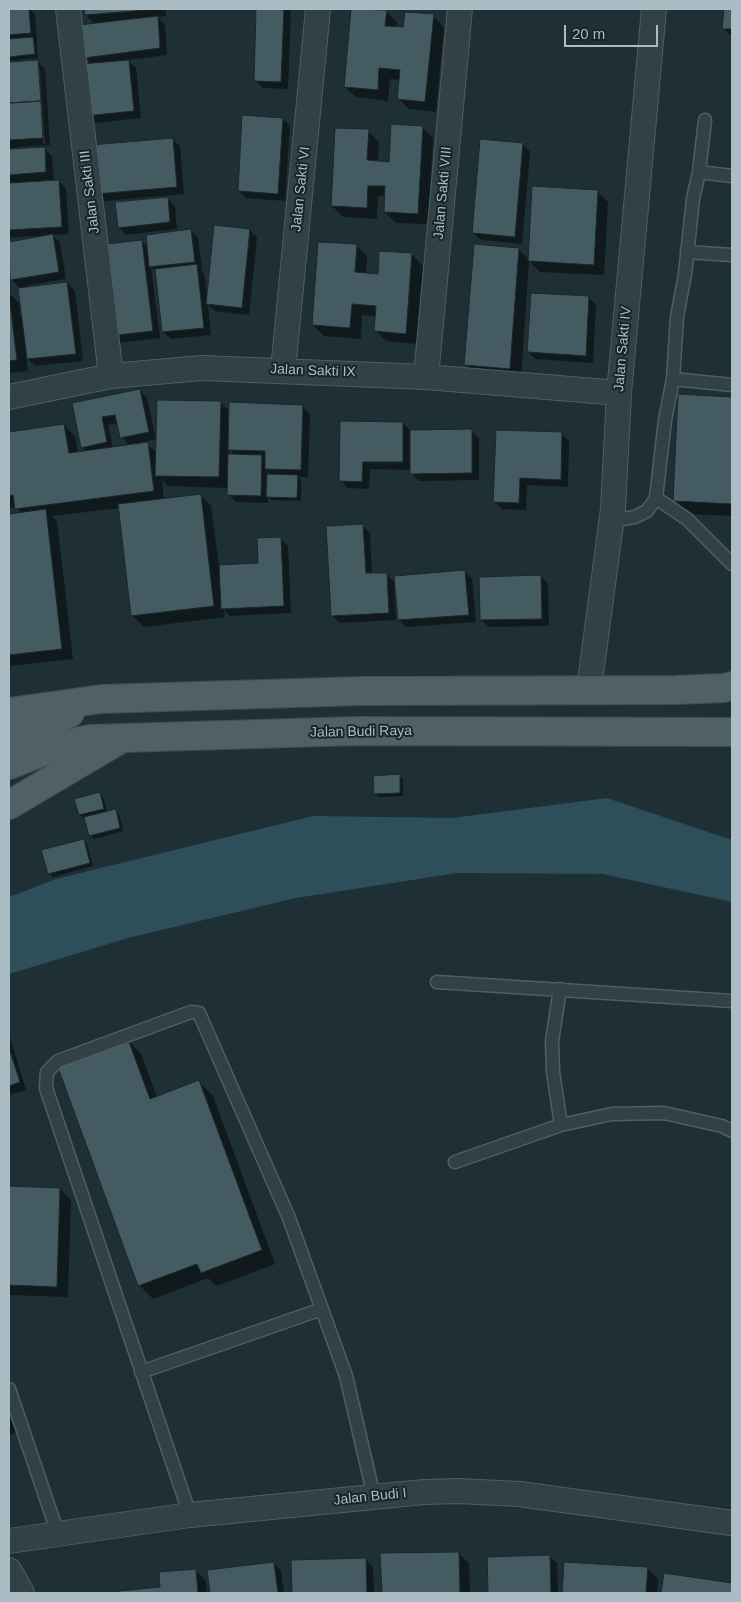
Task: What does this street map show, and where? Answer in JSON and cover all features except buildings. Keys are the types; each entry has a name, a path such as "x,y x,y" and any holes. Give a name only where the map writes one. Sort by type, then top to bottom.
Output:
{"main road":[{"path":"9,712 101,699 362,691 676,690 732,686"},
{"path":"9,738 101,699"},
{"name":"Jalan Budi Raya","path":"9,805 123,738 357,731 732,732"},
{"path":"9,765 61,745 91,739 123,738"}],"street":[{"name":"Jalan Sakti III","path":"68,9 111,376"},
{"name":"Jalan Sakti VI","path":"283,370 318,9"},
{"name":"Jalan Sakti VIII","path":"426,376 460,9"},
{"name":"Jalan Sakti IV","path":"590,689 614,487 619,393 654,9"},
{"name":"Jalan Sakti IX","path":"9,397 111,376 202,368 426,376 619,393"},
{"name":"Jalan Budi I","path":"9,1541 190,1515 374,1497 459,1491 519,1494 732,1523"},
{"path":"9,1570 22,1593"}],"lane":[{"path":"610,522 635,517 647,511 656,498 665,420 673,379 677,317 705,120"},
{"path":"699,172 732,176"},
{"path":"687,252 732,255"},
{"path":"673,379 732,385"},
{"path":"656,498 687,519 732,564"},
{"path":"437,982 732,1001"},
{"path":"560,989 552,1041 553,1072 562,1125"},
{"path":"190,1515 46,1088 46,1072 58,1061 191,1012 199,1013 289,1218 346,1376 374,1497"},
{"path":"455,1162 562,1125 612,1114 664,1113 722,1126 732,1131"},
{"path":"141,1372 322,1309"},
{"path":"9,1389 14,1422 58,1534"}],"water":[{"path":"607,798 732,840 732,902 603,874 457,873 296,898 128,938 9,974 9,897 56,879 313,816 452,818"}]}
